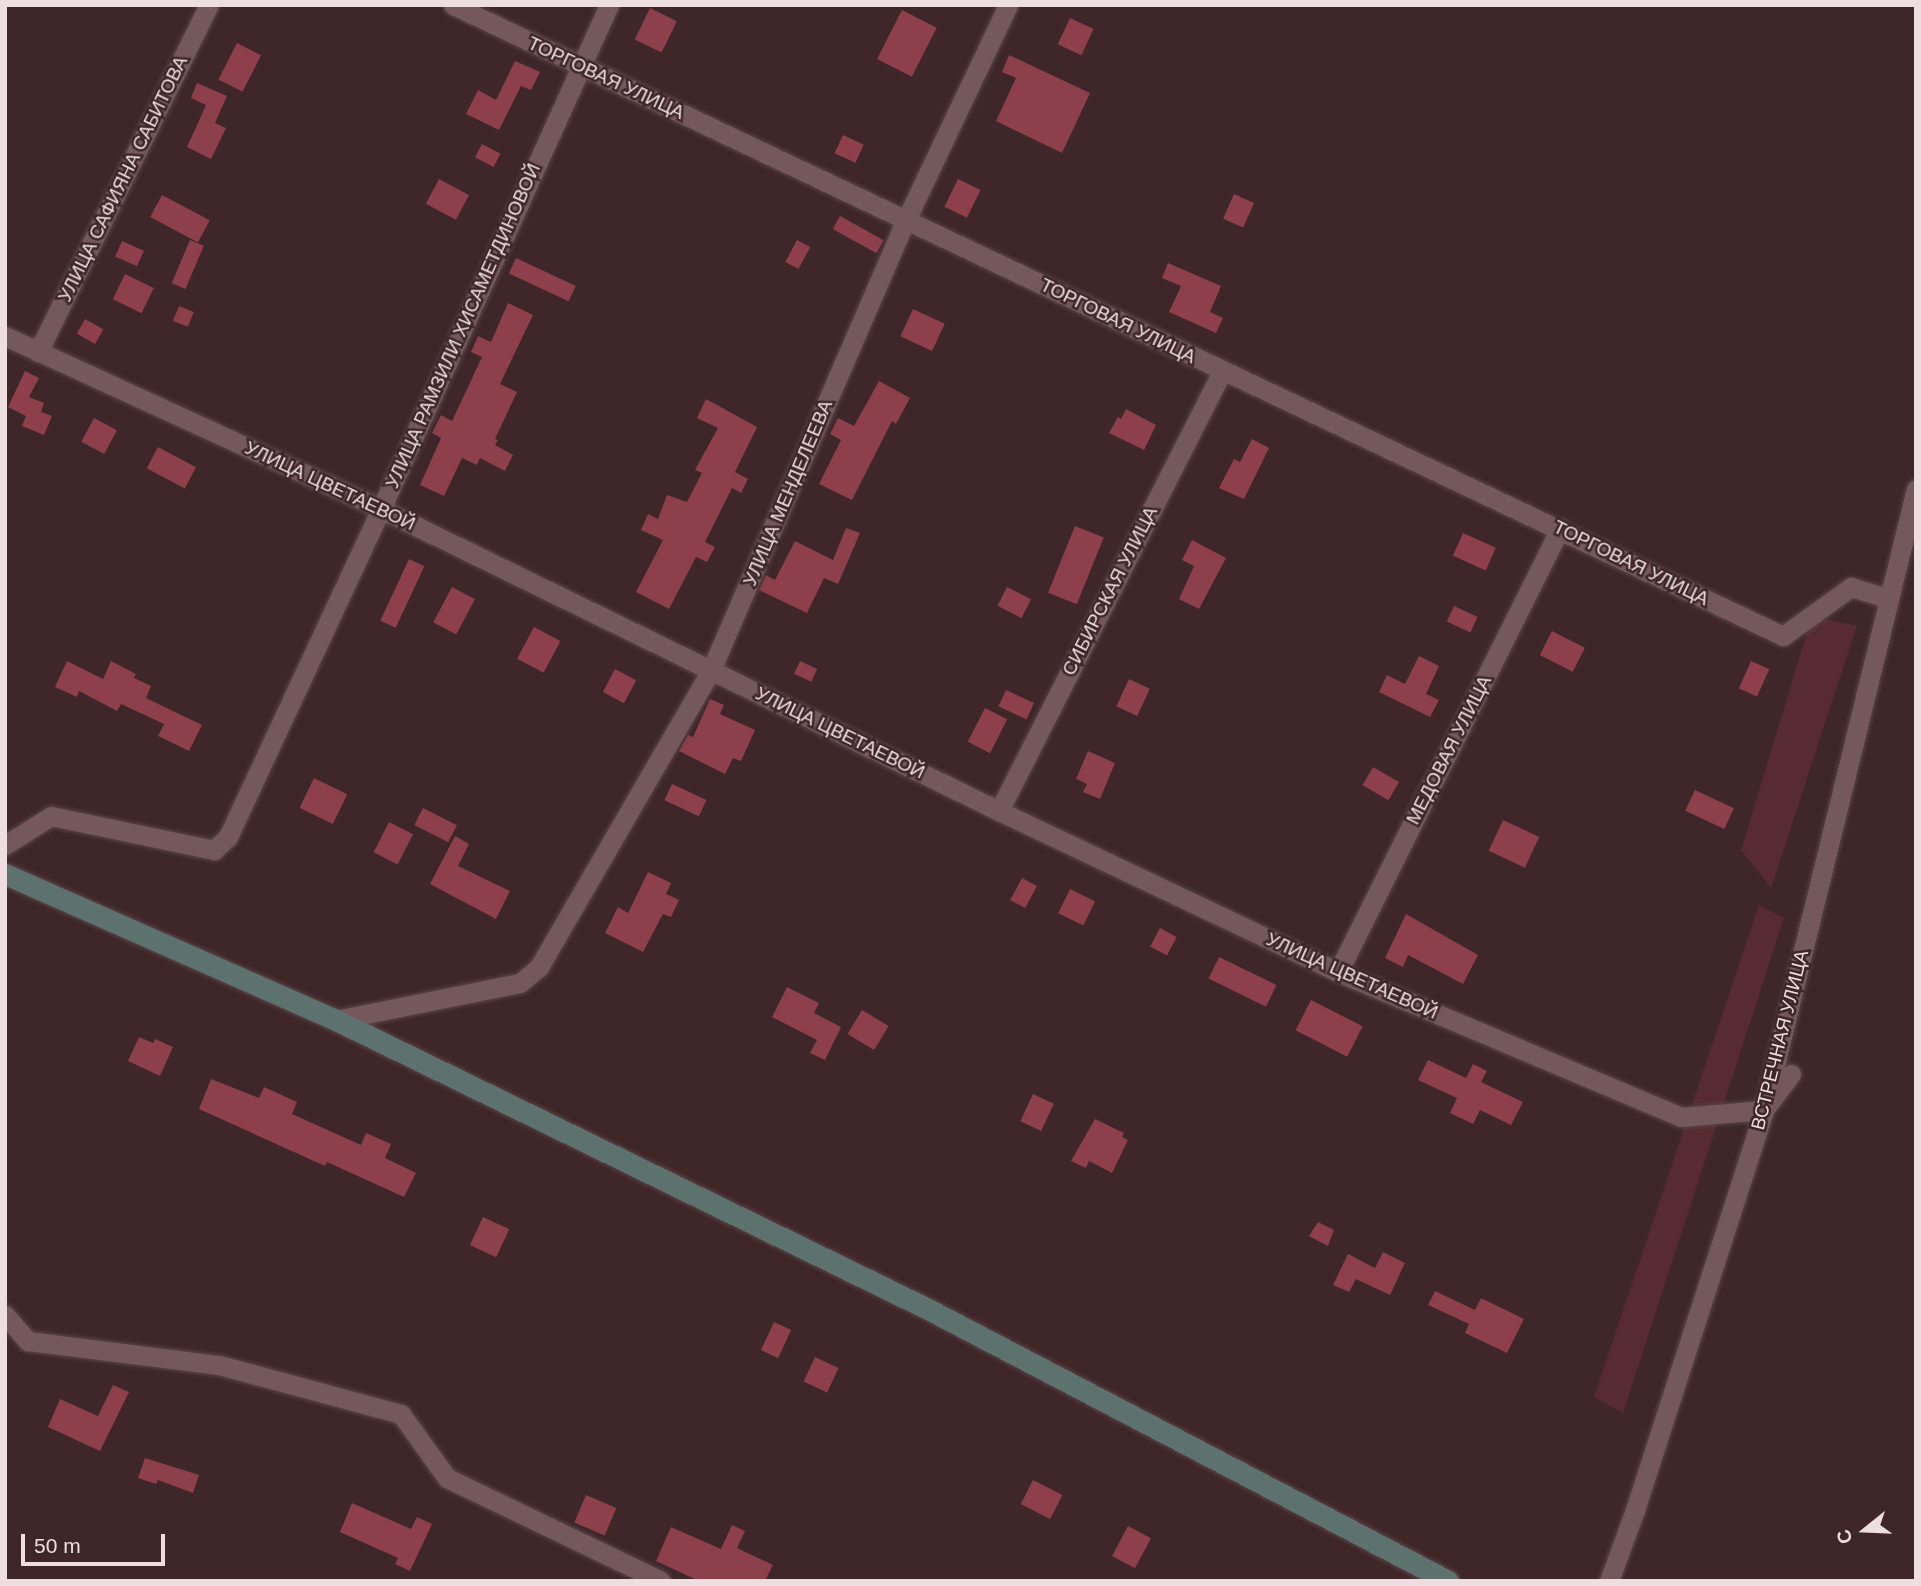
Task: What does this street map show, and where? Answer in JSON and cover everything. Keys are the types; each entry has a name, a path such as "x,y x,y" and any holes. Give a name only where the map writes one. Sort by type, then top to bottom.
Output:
{"street":[{"name":"УЛИЦА САФИЯНА САБИТОВА","path":"38,352 209,5"},
{"name":"ТОРГОВАЯ УЛИЦА","path":"453,5 1783,636 1851,587 1887,598"},
{"name":"УЛИЦА РАМЗИЛИ ХИСАМЕТДИНОВОЙ","path":"5,845 51,816 215,850 228,837 381,509 609,5"},
{"name":"УЛИЦА МЕНДЕЛЕЕВА","path":"336,1020 520,983 539,967 711,670 906,220 1008,5"},
{"name":"УЛИЦА ЦВЕТАЕВОЙ","path":"5,336 381,509 999,811 1338,972 1681,1117 1764,1110"},
{"name":"СИБИРСКАЯ УЛИЦА","path":"999,811 1222,371"},
{"name":"ВСТРЕЧНАЯ УЛИЦА","path":"1609,1581 1764,1110 1887,598 1916,489"},
{"name":"МЕДОВАЯ УЛИЦА","path":"1338,972 1560,528"},
{"path":"5,874 336,1020 928,1309 1448,1581"},
{"path":"1764,1110 1791,1074"},
{"path":"5,1315 28,1340 219,1365 401,1414 447,1478 661,1581"}],"shaded area":[{"path":"1812,616 1857,626 1771,888 1741,850"},
{"path":"1759,905 1784,918 1623,1413 1594,1397"}],"building":[{"path":"650,8 677,21 662,53 635,39"},
{"path":"902,10 937,28 912,77 877,59"},
{"path":"1070,18 1094,29 1081,55 1058,44"},
{"path":"237,43 261,55 242,92 218,80"},
{"path":"1009,55 1090,93 1062,153 996,121 1016,78 1002,72"},
{"path":"515,61 540,72 531,90 521,86 499,130 466,114 478,90 496,100"},
{"path":"197,83 227,96 215,123 226,128 211,159 187,147 206,105 191,98"},
{"path":"843,135 864,145 855,163 835,153"},
{"path":"482,144 501,154 493,167 475,157"},
{"path":"439,179 469,195 456,220 426,204"},
{"path":"958,179 980,190 967,218 944,207"},
{"path":"1234,194 1254,203 1243,228 1223,219"},
{"path":"162,195 210,220 198,242 150,217"},
{"path":"840,216 884,240 876,253 833,229"},
{"path":"190,240 204,246 185,289 172,283"},
{"path":"797,240 810,247 799,269 785,262"},
{"path":"122,241 144,251 137,266 115,257"},
{"path":"516,258 576,286 569,301 509,273"},
{"path":"1168,263 1221,286 1210,312 1223,318 1216,333 1169,312 1181,286 1162,278"},
{"path":"125,274 154,288 141,313 113,299"},
{"path":"508,303 533,315 500,384 517,392 495,439 498,440 495,445 513,455 505,471 480,458 477,465 462,458 444,496 420,485 441,438 432,433 441,415 452,421 482,357 471,352 478,336 491,342"},
{"path":"179,306 194,312 188,327 173,321"},
{"path":"913,309 945,324 932,351 900,336"},
{"path":"85,319 103,329 95,344 77,334"},
{"path":"25,371 39,378 29,397 44,403 41,412 52,416 44,435 22,426 26,416 8,407"},
{"path":"879,381 910,398 896,424 892,421 852,500 819,484 841,440 830,434 838,418 854,426"},
{"path":"706,399 757,427 735,472 748,479 741,493 732,488 705,542 715,547 707,562 696,557 669,609 636,592 663,540 641,530 648,514 658,519 667,495 687,502 702,473 695,470 718,428 697,418"},
{"path":"1126,409 1156,425 1144,450 1109,433"},
{"path":"94,418 117,430 104,454 81,442"},
{"path":"1252,439 1269,448 1244,499 1219,488 1234,459 1240,462"},
{"path":"158,447 196,467 185,488 147,468"},
{"path":"1075,526 1104,538 1077,604 1048,593"},
{"path":"846,528 860,533 838,584 824,578 807,613 759,590 766,575 775,580 795,541 833,560"},
{"path":"1463,533 1496,548 1486,570 1453,556"},
{"path":"1192,540 1226,558 1199,609 1179,599 1194,566 1182,560"},
{"path":"409,559 424,566 396,628 380,621"},
{"path":"452,587 475,599 456,635 433,622"},
{"path":"1007,587 1031,599 1022,618 997,606"},
{"path":"1454,606 1478,617 1470,632 1447,621"},
{"path":"534,627 560,641 544,673 517,659"},
{"path":"1552,631 1585,648 1573,672 1540,655"},
{"path":"1419,656 1439,666 1426,694 1439,700 1430,717 1379,692 1387,675 1405,684"},
{"path":"67,661 103,679 111,661 136,674 134,678 151,686 146,698 202,725 189,751 158,736 164,724 121,704 117,711 79,691 77,697 55,687"},
{"path":"800,661 817,669 811,682 794,674"},
{"path":"1751,661 1769,669 1757,697 1739,688"},
{"path":"615,669 636,680 624,703 603,692"},
{"path":"1129,679 1150,689 1137,716 1116,706"},
{"path":"1006,690 1034,703 1026,719 998,706"},
{"path":"710,699 724,705 720,714 755,730 741,761 733,758 725,774 679,751 688,735 693,737"},
{"path":"985,708 1007,719 990,753 968,742"},
{"path":"1088,751 1115,763 1100,799 1083,792 1087,784 1076,779"},
{"path":"1373,767 1399,782 1388,800 1362,785"},
{"path":"314,778 347,794 333,824 300,808"},
{"path":"672,784 706,800 699,816 664,800"},
{"path":"1695,790 1734,808 1724,829 1685,811"},
{"path":"423,808 457,825 448,842 414,825"},
{"path":"1503,820 1539,837 1525,868 1489,851"},
{"path":"389,822 413,834 398,865 374,852"},
{"path":"455,836 469,844 458,866 510,891 496,919 430,884"},
{"path":"648,872 671,883 666,894 679,900 671,917 663,914 643,952 605,933 618,907 628,913"},
{"path":"1022,878 1037,886 1025,908 1010,900"},
{"path":"1070,889 1095,901 1083,926 1058,913"},
{"path":"1406,914 1478,955 1463,984 1408,955 1403,967 1385,958"},
{"path":"1160,928 1177,937 1167,955 1150,947"},
{"path":"1219,957 1277,985 1266,1007 1208,979"},
{"path":"787,987 819,1003 814,1013 841,1027 825,1060 810,1053 817,1040 772,1017"},
{"path":"1311,1000 1363,1026 1347,1057 1296,1030"},
{"path":"862,1010 889,1026 874,1050 848,1034"},
{"path":"139,1037 153,1043 155,1039 173,1047 160,1076 128,1061"},
{"path":"1428,1060 1466,1078 1473,1064 1487,1071 1481,1082 1523,1102 1511,1125 1480,1110 1473,1124 1450,1113 1457,1098 1418,1080"},
{"path":"211,1079 259,1098 264,1087 297,1102 292,1114 361,1145 366,1133 391,1144 385,1158 416,1173 404,1197 327,1162 325,1166 199,1109"},
{"path":"1033,1094 1054,1104 1041,1131 1020,1121"},
{"path":"1095,1119 1124,1133 1122,1137 1128,1140 1112,1173 1089,1161 1086,1168 1071,1161"},
{"path":"483,1217 509,1229 496,1257 470,1245"},
{"path":"1318,1222 1334,1230 1328,1246 1309,1236"},
{"path":"1383,1252 1405,1263 1390,1295 1356,1279 1349,1292 1333,1285 1348,1254 1375,1268"},
{"path":"1435,1291 1475,1310 1481,1298 1524,1319 1507,1353 1465,1333 1469,1324 1428,1305"},
{"path":"774,1322 791,1330 778,1358 761,1350"},
{"path":"815,1357 839,1368 827,1392 804,1381"},
{"path":"113,1385 129,1392 100,1451 48,1427 60,1399 98,1416"},
{"path":"145,1458 199,1475 193,1493 158,1480 156,1484 138,1478"},
{"path":"1033,1480 1062,1495 1050,1519 1021,1504"},
{"path":"586,1495 616,1508 605,1536 574,1523"},
{"path":"352,1503 411,1529 417,1517 432,1524 410,1571 395,1564 398,1558 340,1532"},
{"path":"732,1525 745,1531 737,1548 773,1565 765,1581 699,1581 656,1561 671,1527 721,1549"},
{"path":"1128,1526 1151,1538 1135,1568 1112,1556"}]}
